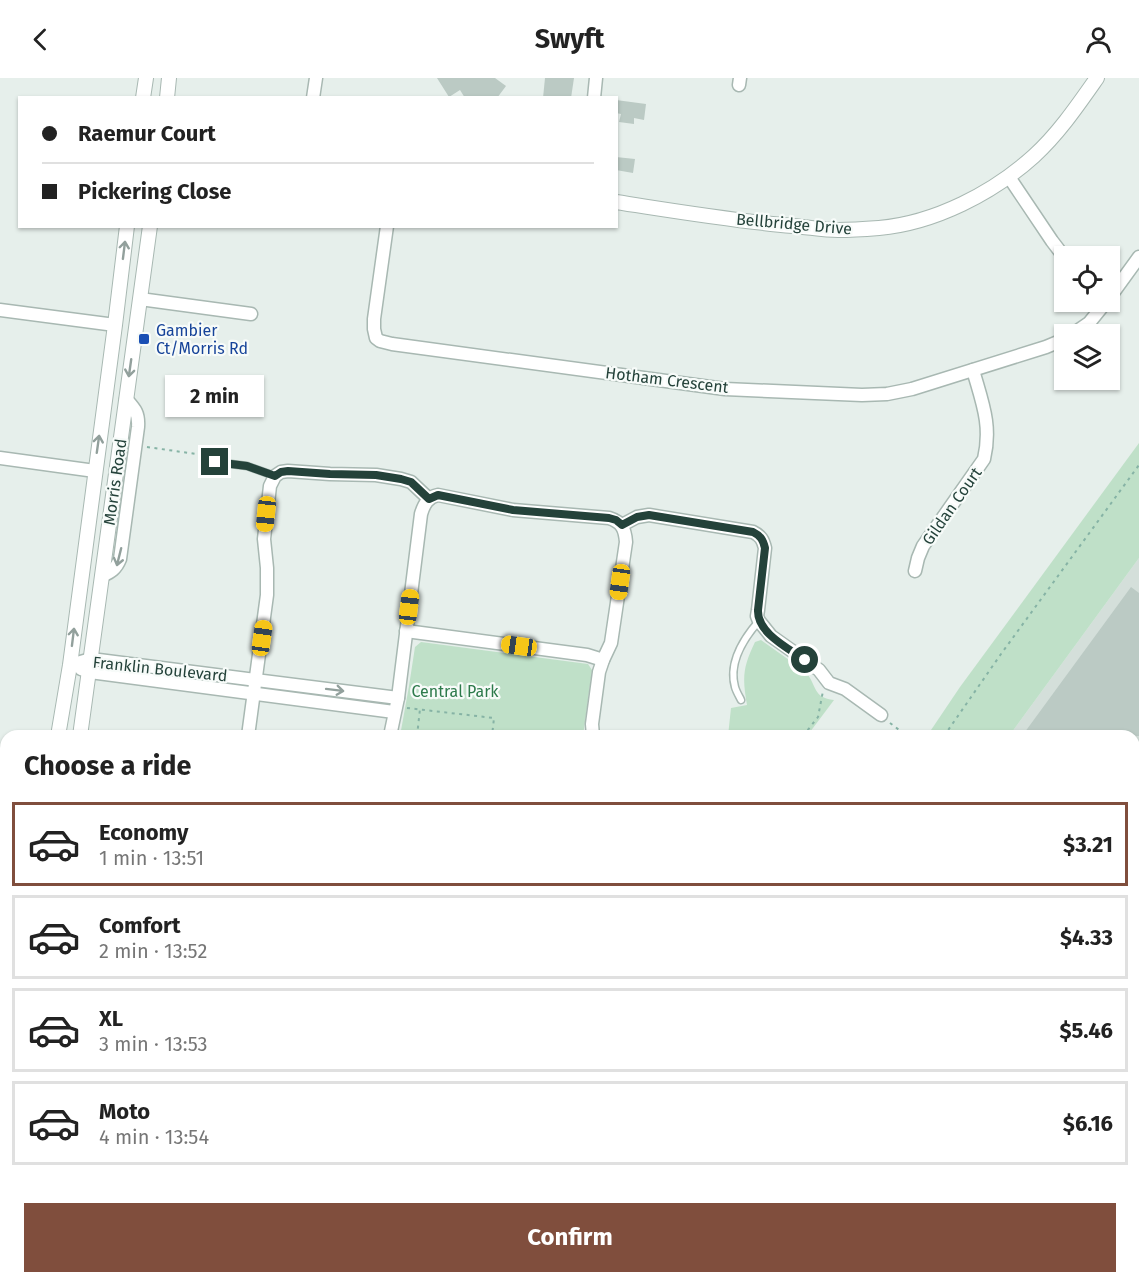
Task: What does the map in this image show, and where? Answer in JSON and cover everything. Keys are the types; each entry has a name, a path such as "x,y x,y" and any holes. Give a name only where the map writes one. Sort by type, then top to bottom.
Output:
{"street":[{"path":"143,96 146,78"},
{"path":"167,96 169,78"},
{"path":"313,96 316,78"},
{"path":"594,96 596,78"},
{"name":"Bellbridge Drive","path":"618,202 766,224 838,230 882,228 915,221 948,210 978,196 1009,177 1059,130 1097,78"},
{"path":"1009,177 1055,246"},
{"name":"Morris Road","path":"59,730 70,665 127,228"},
{"name":"Morris Road","path":"81,730 150,228"},
{"name":"Hotham Crescent","path":"387,228 374,319 376,338 385,343 725,389 862,395 887,394 912,389 1054,344"},
{"path":"1120,283 1139,257"},
{"path":"140,299 251,314"},
{"path":"0,310 136,327"},
{"path":"1088,324 1098,312"},
{"name":"Gildan Court","path":"915,572 923,546 984,459 987,429 973,370"},
{"path":"102,576 117,567 120,559 139,419 126,399"},
{"path":"0,458 95,471"},
{"path":"249,730 267,596 264,539 266,514 270,486 275,476 288,471 376,475 411,482 429,499"},
{"path":"391,730 421,514 423,505 438,495 513,510 609,518 622,525 626,534 626,542 611,643 599,672 592,730"},
{"path":"622,525 637,517 649,515 760,535 765,548 758,610 759,621 771,636 819,670 829,683 845,689 881,715"},
{"path":"406,631 587,655 603,660"},
{"name":"Franklin Boulevard","path":"70,665 90,665 255,686 306,686 396,706"},
{"name":"Franklin Boulevard","path":"255,686 305,700 396,706"},
{"path":"305,700 306,686"}],"lane":[{"path":"217,462 247,466 275,476"},
{"path":"741,700 734,686 736,655 759,621"}],"path":[{"path":"135,445 215,457 217,462"},
{"path":"948,730 1139,465"},
{"path":"808,730 818,717 822,693 829,683"},
{"path":"396,706 494,718 493,730"},
{"path":"418,730 420,709"},
{"path":"881,715 899,730"}],"shaded area":[{"path":"1139,558 1139,730 1013,730"}],"green space":[{"path":"1139,443 1139,558 1013,730 931,730"},
{"path":"761,640 806,672 822,697 834,700 812,730 729,730 731,708 747,705 744,679 748,658 755,642"},
{"name":"Central Park","path":"421,642 588,664 592,670 584,730 401,730 415,647"}],"building":[{"path":"437,78 495,78 506,86 498,96 464,96 460,90 448,96"},
{"path":"545,78 574,78 571,96 543,96"},
{"path":"618,100 646,104 644,120 634,118 634,124 619,122 621,114 618,113"},
{"path":"618,157 635,159 633,173 618,170"},
{"path":"1131,587 1139,593 1139,730 1026,730"}],"place":[{"name":"Gambier Ct/Morris Rd","path":"144,339"}],"route":[{"path":"215,462 247,466 275,476 288,471 376,475 411,482 429,499 438,495 513,510 609,518 622,525 637,517 649,515 753,532 760,535 765,548 758,610 759,621 771,636 805,660"}]}
